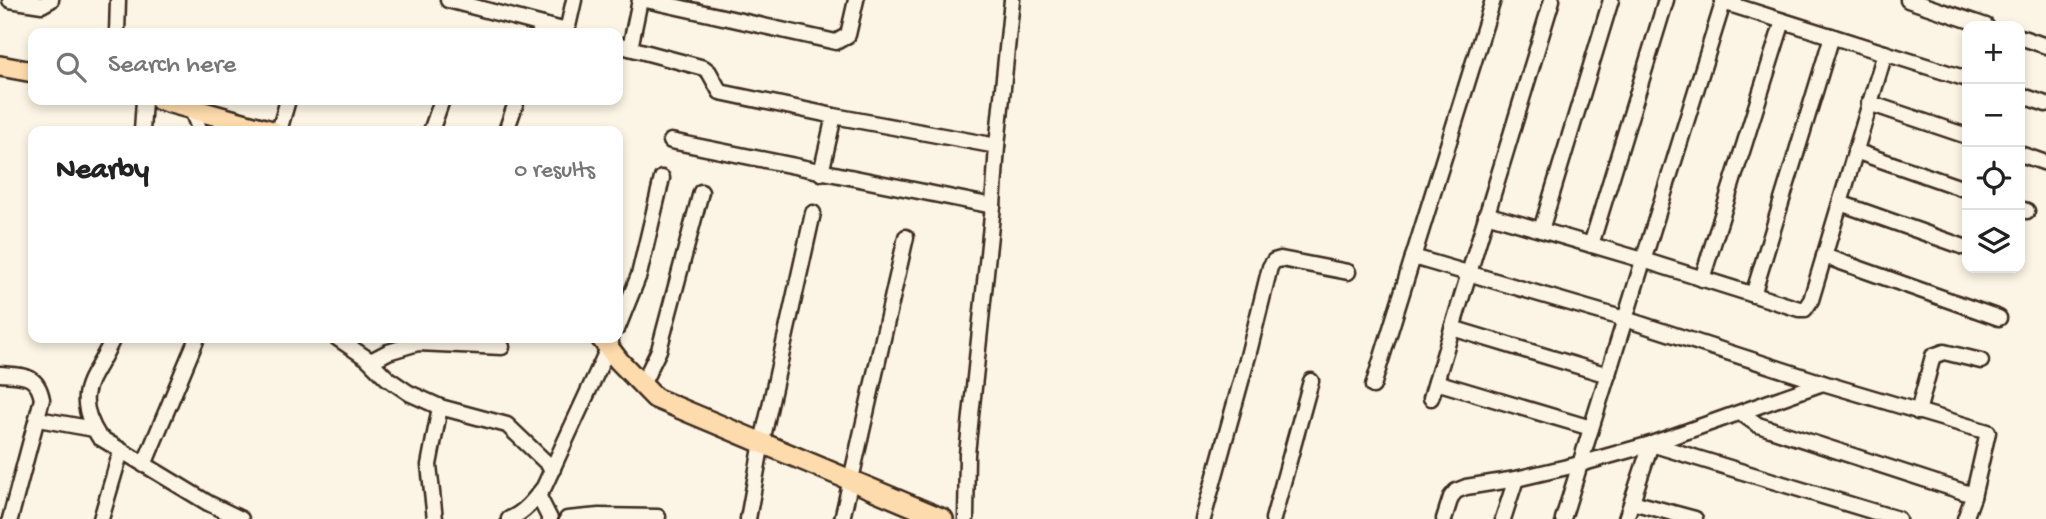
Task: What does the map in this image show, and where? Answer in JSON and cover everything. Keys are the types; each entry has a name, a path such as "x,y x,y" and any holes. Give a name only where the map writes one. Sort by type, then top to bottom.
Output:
{"main road":[{"path":"0,66 28,71"},
{"path":"179,105 254,126"},
{"path":"609,343 655,398 850,479 904,511 943,519"}],"street":[{"path":"10,0 42,5 51,0"},
{"path":"117,28 118,0"},
{"path":"448,0 504,7 539,28"},
{"path":"571,28 574,0"},
{"path":"640,0 624,46 704,68 720,93 997,146"},
{"path":"646,0 836,42 848,35 856,0"},
{"path":"966,519 967,454 1012,0"},
{"path":"1373,386 1493,0"},
{"path":"1431,398 1552,0"},
{"path":"1541,230 1611,0"},
{"path":"1591,245 1666,0"},
{"path":"1908,0 1971,21"},
{"path":"1563,519 1723,1 1962,77"},
{"path":"1702,279 1783,21"},
{"path":"1753,295 1832,36"},
{"path":"2025,39 2046,46"},
{"path":"1486,214 1805,309 1811,300 1885,53"},
{"path":"2025,97 2046,104"},
{"path":"1869,103 1962,134"},
{"path":"142,126 144,105"},
{"path":"280,126 287,105"},
{"path":"433,126 440,105"},
{"path":"508,126 515,105"},
{"path":"191,108 198,126"},
{"path":"821,173 834,116"},
{"path":"671,141 993,206"},
{"path":"1855,151 1962,188"},
{"path":"2025,156 2046,163"},
{"path":"623,315 639,275 662,178"},
{"path":"642,385 659,350 701,192"},
{"path":"1840,202 1962,246"},
{"path":"748,519 762,442 813,213"},
{"path":"842,519 906,237"},
{"path":"1824,256 1999,318"},
{"path":"1413,257 1625,319 1823,383 1988,432 1973,497 1965,519"},
{"path":"1202,519 1270,267 1274,261 1281,258 1348,272"},
{"path":"1452,328 1608,375"},
{"path":"110,343 87,386 86,410 99,437 144,466 241,519"},
{"path":"144,466 195,343"},
{"path":"344,343 409,393 440,407 507,425 552,469"},
{"path":"371,361 388,352 418,343 502,347"},
{"path":"509,519 516,516 538,495 552,469 606,343"},
{"path":"1918,412 1933,356 1944,352 1981,361"},
{"path":"0,373 28,377 36,381 42,398 10,519"},
{"path":"1273,519 1311,381"},
{"path":"1436,382 1591,428"},
{"path":"1444,519 1456,491 1466,487 1516,479 1651,444 1823,383"},
{"path":"435,519 429,465 440,407"},
{"path":"1741,413 1758,425 1960,490 1973,497"},
{"path":"38,419 94,429"},
{"path":"1626,519 1651,444"},
{"path":"1651,444 1898,519"},
{"path":"101,519 121,452"},
{"path":"1503,519 1516,479"},
{"path":"538,495 550,519"},
{"path":"1632,502 1679,517 1695,519"},
{"path":"567,519 599,516 658,517"}]}
